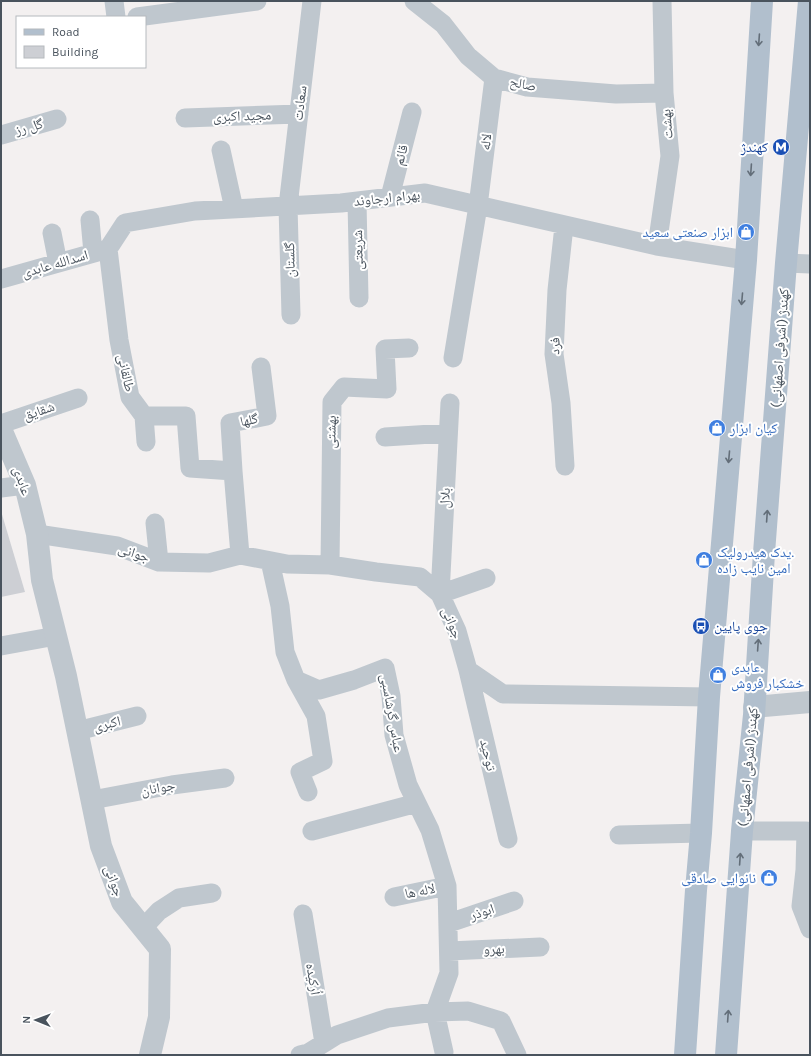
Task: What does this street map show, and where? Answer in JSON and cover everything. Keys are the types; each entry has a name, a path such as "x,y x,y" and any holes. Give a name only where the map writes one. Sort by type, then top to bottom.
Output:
{"main road":[{"path":"685,1055 709,697 746,260 762,1"},
{"name":"کهندژ (اشرفی اصفهانی)","path":"726,1055 742,831 754,707 786,263 809,4"}],"street":[{"path":"114,1 116,16"},
{"path":"142,16 200,5 257,1"},
{"name":"سعادت","path":"288,206 312,1"},
{"name":"صالح","path":"414,1 443,24 468,56 494,78 527,87 616,94 664,93"},
{"name":"بهشت","path":"657,246 670,156 664,93 662,1"},
{"name":"لاله","path":"478,206 494,78"},
{"name":"قائم","path":"390,197 412,112"},
{"name":"مجید اکبری","path":"185,118 299,114"},
{"name":"گل رز","path":"1,135 57,119"},
{"path":"221,150 234,209"},
{"name":"بهرام ارجاوند","path":"101,251 125,223 195,211 357,201 425,193 564,226 657,246 746,260"},
{"name":"شریعتی","path":"357,201 359,298"},
{"name":"گلستان","path":"288,206 291,315"},
{"path":"453,358 478,206"},
{"name":"طالقانی","path":"90,220 101,251 130,397 144,416"},
{"name":"فرد","path":"564,226 554,354 561,403 565,466"},
{"path":"52,233 58,263"},
{"name":"اسدالله عابدی","path":"1,279 101,251"},
{"path":"786,263 810,264"},
{"name":"بهشتی","path":"330,565 332,402 344,387 387,389 385,349 409,348"},
{"name":"گلها","path":"233,471 230,423 266,416 261,367"},
{"name":"شقایق","path":"1,424 78,398"},
{"name":"بلال","path":"440,594 450,403"},
{"path":"146,442 144,416 186,416 190,468 233,471 240,555"},
{"name":"عابدی","path":"1,429 25,485 36,534"},
{"path":"385,437 448,433"},
{"path":"1,488 25,485"},
{"path":"154,523 158,562"},
{"name":"جوانی","path":"150,1055 159,1017 160,949 122,902 102,846 66,676 42,580 36,534 117,546 158,562 209,563 240,555 287,564 330,565 420,577 440,594 457,631 468,670"},
{"path":"270,561 280,606 285,652 296,680 316,716 323,762 300,772 308,792"},
{"path":"440,594 486,578"},
{"path":"1,646 56,636"},
{"name":"عباس گرشاسبی","path":"296,680 320,690 354,680 385,668 392,696 394,735 408,785 430,830 447,886 449,973 435,1012"},
{"path":"468,670 503,694 709,697"},
{"name":"توحید","path":"468,670 508,839"},
{"path":"754,707 810,702"},
{"name":"اکبری","path":"78,731 138,716"},
{"name":"جوانان","path":"92,800 172,785 225,778"},
{"path":"312,831 417,803"},
{"path":"742,831 806,831 805,870 801,906 810,929"},
{"path":"619,835 701,833"},
{"name":"لاله ها","path":"394,897 447,886"},
{"path":"143,928 159,910 179,898 212,893"},
{"name":"ابوذر","path":"449,923 514,902"},
{"name":"اُرکیده","path":"303,914 310,1051"},
{"name":"بهرو","path":"449,951 540,946"},
{"path":"310,1051 337,1035 388,1018 435,1012 468,1011 501,1021 517,1055"},
{"path":"435,1012 444,1052"}],"building":[{"path":"1,511 25,592 1,597"}],"place":[{"name":"کهندژ","path":"781,147"},
{"name":"ابزار صنعتی سعید","path":"746,232"},
{"name":"کیان ابزار","path":"717,428"},
{"name":"یدک هیدرولیک. امین نایب زاده","path":"704,560"},
{"name":"جوی پایین","path":"701,626"},
{"name":"عابدی. خشکبار فروش","path":"718,675"},
{"name":"نانوایی صادقی","path":"769,878"}]}
